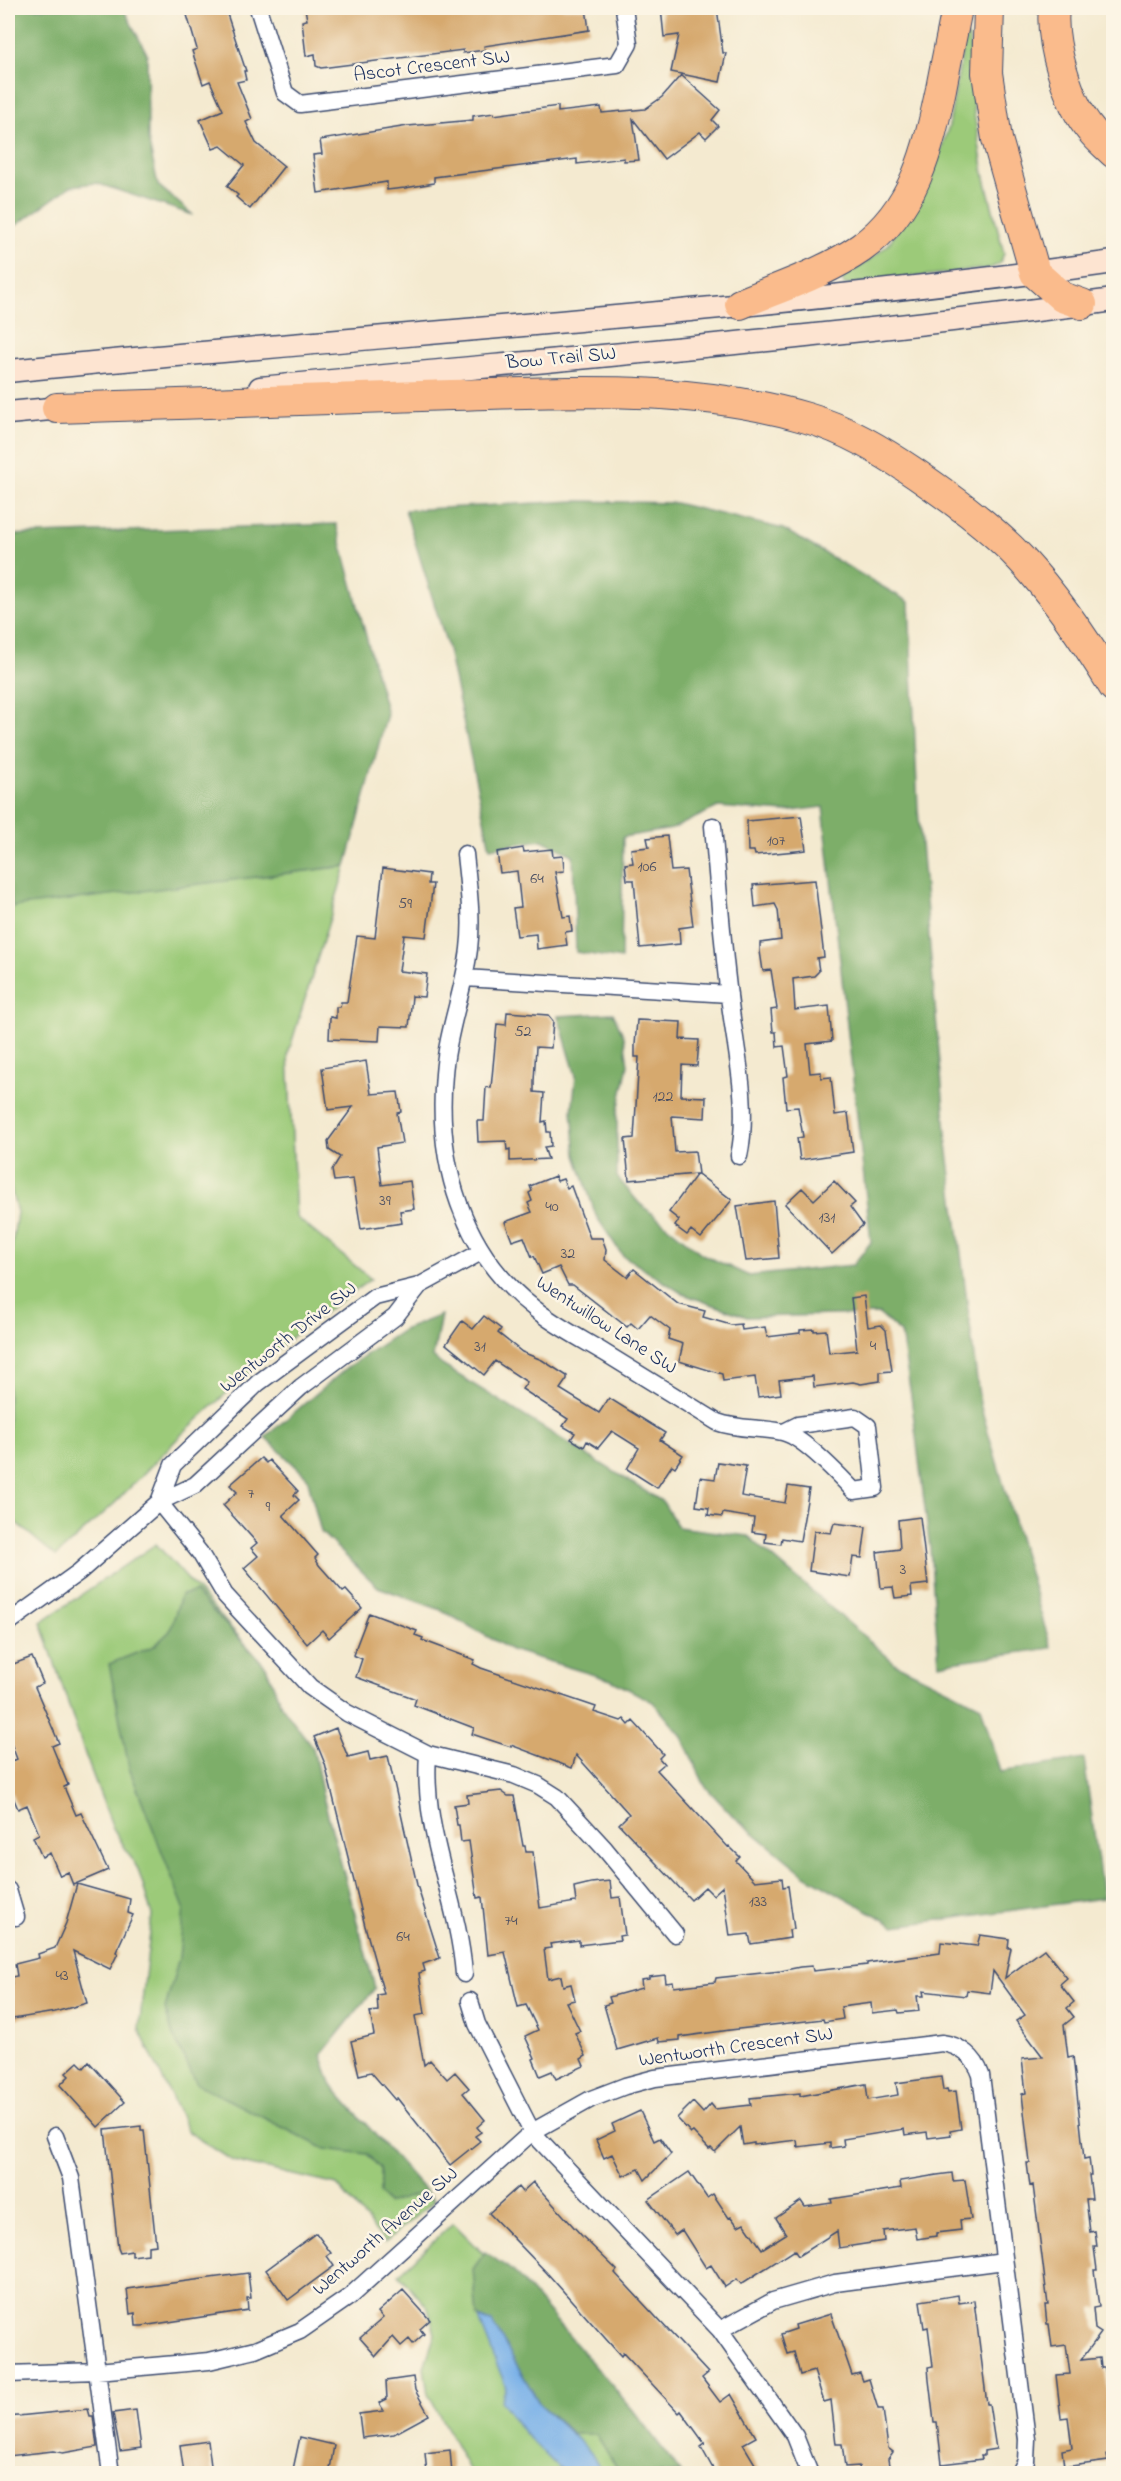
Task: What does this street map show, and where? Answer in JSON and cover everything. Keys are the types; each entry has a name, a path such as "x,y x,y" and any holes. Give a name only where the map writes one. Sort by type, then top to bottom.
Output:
{"highway":[{"path":"740,304 834,264 861,248 881,231 898,211 916,179 928,148 957,8"},
{"path":"989,8 987,73 997,139 1035,273 1048,287 1062,297 1082,304"},
{"path":"1054,8 1052,22 1063,77 1089,128 1113,153"},
{"path":"57,408 590,391 712,399 809,418 854,436 891,457 981,522 1019,557 1051,593 1082,636 1113,687"}],"main road":[{"name":"Bow Trail SW","path":"8,371 190,352 740,304 1035,273 1113,262"},
{"name":"Bow Trail SW","path":"8,413 751,342 1113,300"}],"street":[{"name":"Ascot Crescent SW","path":"258,8 285,93 300,104 617,65 629,44 624,8"},
{"path":"713,826 729,994 740,1080 743,1135 739,1156"},
{"name":"Wentwillow Lane SW","path":"465,854 471,920 465,978 444,1073 443,1124 447,1162 455,1195 460,1211 482,1252 507,1284 535,1309 717,1422 742,1429 784,1432 820,1456 854,1491 875,1488 867,1426 855,1417 798,1425 784,1432"},
{"path":"465,978 729,994"},
{"name":"Wentworth Drive SW","path":"159,1502 173,1465 258,1383 375,1297 419,1286 482,1252"},
{"name":"Wentworth Drive SW","path":"8,1623 79,1572 159,1502 195,1485 301,1387 395,1317 419,1286"},
{"path":"159,1502 200,1554 225,1595 310,1687 347,1713 428,1754 514,1775 538,1785 557,1797 605,1849 675,1934"},
{"path":"428,1754 426,1784 430,1819 462,1949 464,1974"},
{"path":"8,1890 16,1917"},
{"path":"470,2001 477,2024 532,2132 720,2330 795,2436 810,2474"},
{"name":"Wentworth Crescent SW","path":"532,2132 591,2099 655,2078 942,2043 951,2044 968,2055 981,2075 1027,2439 1026,2461 1019,2474"},
{"name":"Wentworth Avenue SW","path":"8,2374 97,2372 209,2361 255,2350 300,2331 349,2297 532,2132"},
{"path":"55,2136 71,2178 111,2474"},
{"path":"720,2330 773,2301 835,2283 1004,2261"}],"green space":[{"path":"8,8 123,8 147,54 148,139 158,185 193,215 96,183 71,186 8,231"},
{"path":"965,35 969,37 974,113 984,174 1004,254 999,264 991,268 844,285 842,277 863,265 888,245 934,170 949,126"},
{"path":"575,501 675,503 783,529 909,602 918,809 947,1144 980,1404 1051,1648 939,1664 930,1549 901,1333 879,1314 747,1317 683,1294 622,1255 596,1216 576,1155 572,1111 576,1076 558,1016 613,1013 624,1037 628,1065 617,1115 617,1177 639,1203 702,1254 749,1276 853,1265 871,1242 823,807 785,812 718,807 672,829 623,837 621,959 576,952 573,855 542,840 490,848 447,645 405,510"},
{"path":"336,524 387,714 346,866 12,907 8,879 8,535"},
{"path":"346,866 288,1054 296,1217 371,1279 303,1328 241,1380 181,1435 115,1503 56,1556 8,1516 8,1273 17,1212 8,1178 8,916 14,905"},
{"path":"441,1315 433,1357 442,1365 663,1502 678,1527 748,1536 896,1664 981,1706 1000,1772 1084,1759 1103,1898 895,1926 805,1875 732,1815 705,1786 681,1735 653,1702 611,1680 511,1650 441,1610 378,1587 321,1532 307,1477 265,1437 349,1366 403,1330"},
{"path":"156,1544 266,1667 281,1705 313,1748 323,1797 375,1988 321,2055 332,2086 434,2201 385,2242 337,2185 233,2161 188,2132 139,2029 152,1915 138,1869 113,1828 86,1757 41,1622"},
{"path":"195,1592 266,1667 281,1705 313,1748 323,1797 375,1988 321,2055 332,2086 434,2201 421,2193 387,2204 380,2193 380,2168 367,2154 325,2149 197,2084 173,2036 165,2009 179,1957 184,1908 129,1768 109,1664 154,1646 170,1631 181,1595"},
{"path":"453,2223 562,2332 632,2409 681,2473 471,2473 428,2394 424,2367 435,2334 428,2308 399,2274"},
{"path":"485,2252 514,2272 632,2409 681,2473 620,2473 596,2434 573,2434 539,2403 492,2323 477,2317 473,2269"}],"water":[{"path":"479,2319 492,2322 539,2403 591,2453 602,2473 564,2473 523,2432 501,2401 506,2387"}],"building":[{"path":"185,8 225,8 246,71 244,71 246,80 237,82 252,119 246,122 256,143 284,166 250,209 227,186 244,165 221,146 213,149 200,120 223,110 210,81 203,84 192,51 197,49"},
{"path":"305,8 363,8 363,10 380,8 586,8 589,30 484,46 485,50 463,53 463,50 321,68 316,66 315,54 306,56 302,21 307,20"},
{"path":"661,8 717,8 723,53 726,53 720,82 671,72 679,35 664,37"},
{"path":"681,75 720,110 712,120 718,126 706,138 700,132 664,159 633,119 639,160 624,161 624,158 577,164 577,159 434,177 434,183 405,188 387,190 387,182 318,193 313,155 322,154 320,140 408,126 473,120 473,116 494,113 494,115 558,106 558,112 601,107 602,113 645,109 662,97"},
{"path":"801,816 806,850 755,855 754,851 748,851 747,821"},
{"path":"667,836 671,871 686,870 693,926 679,928 680,944 640,948 634,880 627,880 625,864 633,863 631,849 649,847 647,838"},
{"path":"523,848 524,852 552,849 553,857 563,856 564,871 555,872 563,917 570,916 572,931 565,932 567,945 537,949 536,934 517,936 513,908 521,907 517,871 500,873 497,852"},
{"path":"383,868 429,874 428,884 433,884 426,937 404,935 399,971 427,974 424,997 412,996 409,1027 380,1026 379,1041 329,1039 330,1017 336,1018 336,1007 340,1007 341,1002 347,1002 357,936 375,938"},
{"path":"815,880 824,957 817,958 819,971 814,976 793,979 795,1010 829,1006 832,1041 807,1044 810,1073 821,1072 821,1078 831,1077 835,1115 848,1113 853,1152 800,1160 797,1138 803,1137 798,1107 786,1108 783,1077 788,1076 784,1046 777,1047 776,1032 773,1032 771,1010 777,1009 771,970 763,971 760,951 760,943 781,940 778,910 775,904 755,907 753,885"},
{"path":"507,1012 548,1015 553,1021 551,1048 536,1047 534,1081 534,1092 544,1093 542,1122 546,1121 551,1146 544,1147 548,1159 510,1161 510,1149 507,1150 506,1141 478,1142 477,1121 484,1121 486,1087 491,1088 497,1024 506,1025"},
{"path":"637,1020 681,1022 680,1039 699,1040 697,1066 682,1065 681,1096 706,1097 705,1118 672,1116 675,1152 695,1151 698,1174 732,1200 701,1238 691,1230 687,1235 675,1226 679,1220 669,1212 697,1174 629,1180 625,1139 634,1138 639,1057 635,1057"},
{"path":"366,1061 371,1094 398,1092 401,1112 397,1113 402,1143 377,1147 382,1185 410,1181 414,1209 400,1211 402,1223 361,1229 353,1179 334,1181 332,1170 340,1157 329,1150 328,1141 353,1107 328,1110 322,1068"},
{"path":"555,1176 557,1181 563,1179 567,1188 571,1186 590,1238 602,1238 606,1249 605,1260 627,1277 634,1269 678,1304 705,1311 703,1317 731,1325 741,1324 742,1330 765,1327 767,1337 800,1333 800,1330 826,1330 829,1353 857,1350 851,1298 864,1296 868,1327 881,1325 886,1330 892,1371 880,1372 880,1381 861,1384 853,1382 814,1387 813,1376 779,1380 781,1394 758,1397 755,1377 723,1381 722,1374 679,1361 683,1344 668,1339 670,1330 650,1315 638,1329 631,1323 627,1327 573,1285 568,1285 559,1267 542,1274 524,1237 512,1241 505,1222 532,1212 528,1203 532,1201 529,1193 532,1191 530,1186"},
{"path":"834,1181 855,1203 850,1207 863,1225 832,1254 785,1204 802,1188 814,1200"},
{"path":"774,1201 779,1258 746,1261 737,1206"},
{"path":"484,1316 501,1329 498,1333 522,1352 542,1360 567,1376 560,1389 599,1413 609,1398 665,1433 660,1440 683,1455 675,1467 672,1465 657,1488 627,1469 639,1448 612,1431 598,1448 587,1441 584,1447 571,1439 575,1433 563,1426 568,1419 522,1389 527,1382 495,1361 484,1375 446,1344 462,1321 473,1329"},
{"path":"261,1458 266,1463 269,1460 298,1491 294,1495 299,1500 283,1515 318,1555 315,1558 319,1565 343,1592 346,1590 362,1608 329,1638 322,1630 307,1644 244,1568 258,1556 251,1548 257,1543 223,1505 237,1492 230,1485"},
{"path":"718,1462 746,1466 741,1496 785,1503 788,1486 809,1489 800,1541 782,1538 781,1544 765,1542 766,1534 752,1532 754,1518 723,1513 722,1517 708,1515 709,1508 696,1506 700,1477 715,1479"},
{"path":"920,1517 928,1584 911,1586 912,1596 895,1598 893,1587 881,1588 877,1552 900,1549 898,1520"},
{"path":"834,1523 866,1527 862,1558 853,1557 850,1577 809,1571 814,1531 831,1533"},
{"path":"369,1613 417,1631 415,1635 423,1638 422,1640 475,1660 473,1664 481,1668 596,1707 594,1712 621,1721 624,1719 629,1725 633,1721 663,1754 659,1758 664,1764 657,1770 740,1857 736,1861 755,1881 782,1878 783,1887 788,1886 794,1929 789,1930 790,1938 751,1944 749,1934 730,1936 723,1886 713,1895 705,1887 691,1900 619,1824 629,1814 576,1755 572,1768 511,1745 511,1747 472,1734 474,1728 414,1705 416,1699 356,1677 362,1659 353,1655"},
{"path":"32,1657 43,1683 35,1687 59,1743 52,1746 68,1785 64,1787 76,1815 81,1813 108,1870 73,1885 68,1872 60,1876 50,1853 42,1857 33,1837 39,1834 27,1805 18,1809 8,1785 8,1763 17,1759 8,1735 8,1666"},
{"path":"336,1728 348,1757 368,1752 370,1760 388,1756 417,1885 440,1958 423,1964 425,1971 419,1973 425,2014 415,2016 424,2065 430,2060 447,2079 455,2072 469,2088 463,2093 485,2120 477,2127 481,2132 475,2136 480,2141 450,2165 397,2098 395,2100 371,2072 359,2075 351,2041 374,2035 370,2012 378,2011 377,1995 384,1994 325,1764 314,1737"},
{"path":"501,1791 508,1796 514,1796 523,1846 526,1852 533,1852 540,1908 576,1902 574,1887 591,1883 610,1881 612,1898 620,1897 625,1935 619,1936 620,1940 579,1945 579,1940 550,1944 551,1948 544,1949 548,1979 561,1976 563,1986 571,1984 575,2000 566,2002 580,2031 575,2033 586,2056 581,2059 584,2066 556,2079 552,2071 540,2076 533,2059 535,2058 525,2036 538,2030 526,2005 518,2007 505,1952 488,1955 482,1897 477,1898 469,1841 461,1842 459,1825 457,1825 454,1805 468,1803 467,1795"},
{"path":"77,1884 130,1899 128,1913 133,1915 116,1952 118,1953 110,1969 73,1951 87,2003 55,2012 13,2019 8,2000 8,1987 12,1985 11,1977 17,1976 15,1964 39,1958 38,1954 55,1948 66,1923"},
{"path":"980,1935 1009,1939 1008,1948 1011,1948 1005,1978 1044,1949 1067,1978 1060,1984 1074,2002 1067,2008 1074,2017 1064,2025 1068,2057 1073,2056 1084,2159 1089,2158 1092,2199 1086,2199 1090,2232 1095,2231 1097,2247 1094,2247 1097,2270 1094,2270 1099,2307 1093,2308 1095,2329 1101,2333 1081,2360 1100,2358 1101,2368 1105,2368 1108,2392 1113,2392 1113,2425 1111,2425 1113,2454 1107,2455 1108,2461 1064,2467 1062,2450 1072,2448 1068,2417 1061,2418 1056,2375 1070,2374 1066,2345 1052,2347 1049,2324 1047,2324 1045,2305 1048,2305 1033,2185 1030,2186 1027,2163 1030,2163 1022,2094 1026,2093 1022,2059 1043,2057 1016,2021 1025,2015 993,1971 990,1993 967,1990 966,1996 923,1991 924,1996 917,1996 919,2011 899,2013 898,2010 872,2013 871,2003 841,2007 843,2019 824,2022 823,2019 730,2030 680,2037 680,2040 659,2042 658,2038 617,2050 604,2005 611,2003 609,1997 642,1988 641,1980 649,1979 649,1977 665,1975 666,1983 673,1982 674,1987 715,1982 716,1978 800,1967 812,1966 813,1971 867,1965 867,1963 940,1953 941,1942 977,1946"},
{"path":"78,2062 84,2068 89,2062 125,2102 98,2127 60,2085 69,2076 66,2073"},
{"path":"941,2077 943,2090 956,2091 961,2129 950,2131 951,2135 928,2138 927,2132 905,2135 904,2129 843,2139 844,2146 830,2148 830,2143 798,2147 797,2140 743,2145 740,2127 715,2152 709,2149 693,2132 691,2133 677,2118 693,2102 703,2113 711,2104 715,2109 751,2105 750,2098 800,2093 800,2096 866,2084 868,2100 898,2095 896,2083"},
{"path":"640,2111 654,2141 660,2138 671,2154 645,2180 639,2169 623,2176 612,2154 604,2158 596,2140 615,2131 612,2124"},
{"path":"141,2126 141,2130 144,2130 156,2245 148,2246 148,2254 132,2256 132,2251 120,2253 118,2248 105,2130"},
{"path":"689,2172 707,2198 713,2194 729,2218 731,2217 738,2226 744,2223 762,2249 786,2234 776,2218 801,2201 805,2207 832,2203 831,2199 901,2188 900,2181 937,2175 952,2173 953,2181 965,2180 971,2219 960,2220 961,2230 936,2233 936,2236 917,2239 915,2227 883,2231 884,2241 839,2248 837,2231 798,2256 794,2250 741,2284 737,2279 725,2287 711,2265 706,2268 682,2230 675,2235 648,2200"},
{"path":"533,2182 582,2236 617,2270 615,2273 708,2373 702,2378 720,2402 731,2394 756,2437 743,2444 761,2474 716,2474 701,2447 705,2444 681,2411 679,2413 623,2353 621,2356 547,2273 489,2213 518,2187 522,2192"},
{"path":"316,2233 331,2253 327,2256 334,2266 288,2300 266,2270"},
{"path":"248,2273 251,2298 247,2298 248,2310 142,2326 136,2326 135,2313 130,2314 127,2289"},
{"path":"403,2290 430,2320 420,2329 424,2334 413,2344 409,2339 401,2346 393,2337 376,2356 360,2338 383,2318 378,2312"},
{"path":"958,2295 959,2303 974,2301 987,2404 989,2404 996,2449 984,2451 982,2459 942,2464 929,2380 928,2367 933,2366 928,2327 924,2328 920,2301"},
{"path":"831,2314 852,2375 860,2373 863,2381 869,2379 878,2409 883,2409 888,2448 893,2452 888,2459 890,2472 860,2474 859,2466 845,2467 842,2444 836,2444 831,2400 824,2402 814,2371 800,2375 794,2352 787,2354 781,2334 796,2329 795,2325"},
{"path":"413,2377 415,2390 429,2415 394,2434 362,2438 359,2414 384,2411 379,2403 387,2399 386,2381"},
{"path":"88,2409 90,2416 93,2416 97,2447 63,2453 53,2451 8,2456 8,2417"},
{"path":"136,2410 141,2448 120,2451 113,2413"},
{"path":"300,2437 334,2445 330,2469 322,2474 292,2474"},
{"path":"208,2441 212,2474 184,2474 180,2445"},
{"path":"450,2450 452,2474 427,2474 425,2453"}]}
